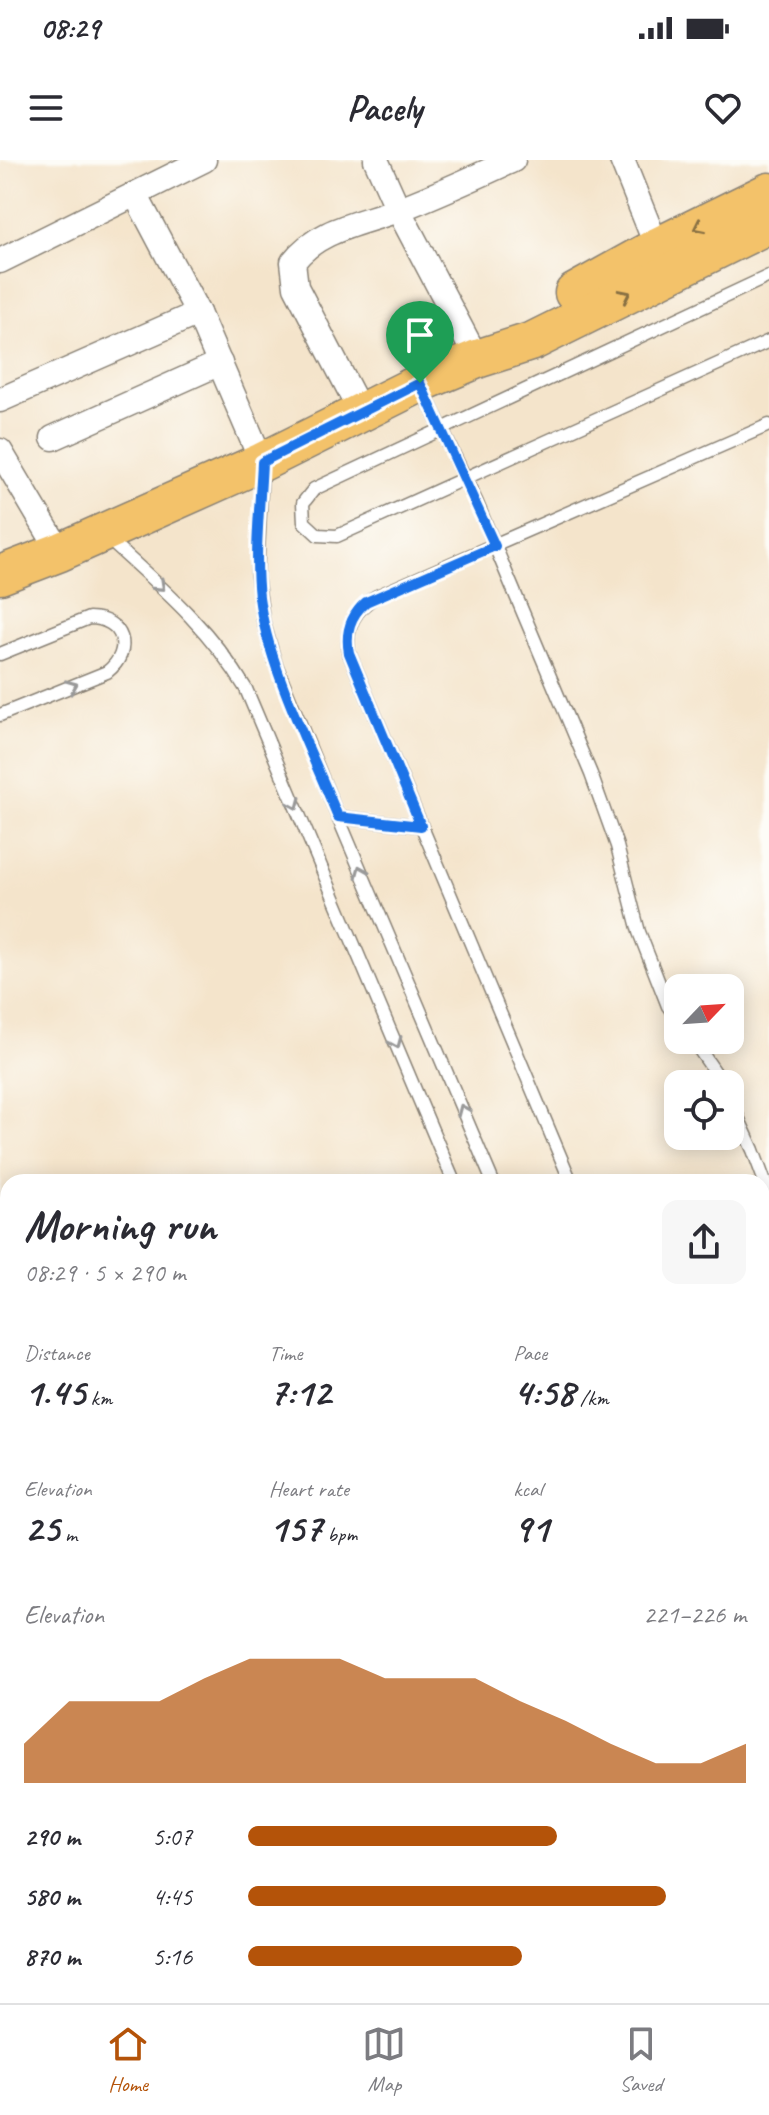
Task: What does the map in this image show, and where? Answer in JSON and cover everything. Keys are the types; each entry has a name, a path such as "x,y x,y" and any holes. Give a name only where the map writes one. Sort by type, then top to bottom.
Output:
{"main road":[{"path":"477,359 503,333 657,247 769,192"},
{"path":"0,575 60,552 262,462 420,383 477,359 533,341 769,224"}],"street":[{"path":"0,261 204,160"},
{"path":"376,160 398,209 477,359"},
{"path":"361,412 296,287 293,262 303,249 318,238 398,209 513,160"},
{"path":"622,160 657,247"},
{"path":"135,194 198,313 262,462"},
{"path":"0,400 198,313"},
{"path":"53,438 220,363"},
{"path":"0,451 60,552"}],"lane":[{"path":"769,276 314,489 303,503 304,522 318,535 337,536 769,341"},
{"path":"420,383 495,546 591,774 617,846 639,932 664,996"},
{"path":"568,1174 349,653 348,630 358,609 366,602 769,425"},
{"path":"262,462 257,576 263,620 275,662 490,1174"},
{"path":"102,533 197,621 232,665 246,689 451,1174"},
{"path":"0,654 89,618 100,618 111,623 119,631 123,642 122,654 116,665 107,672 0,715"},
{"path":"338,817 421,826"},
{"path":"744,1133 761,1174"}],"route":[{"path":"420,383 495,546 366,602 358,609 348,630 349,653 421,826 338,817 275,662 263,620 257,576 262,462 420,383"}]}
